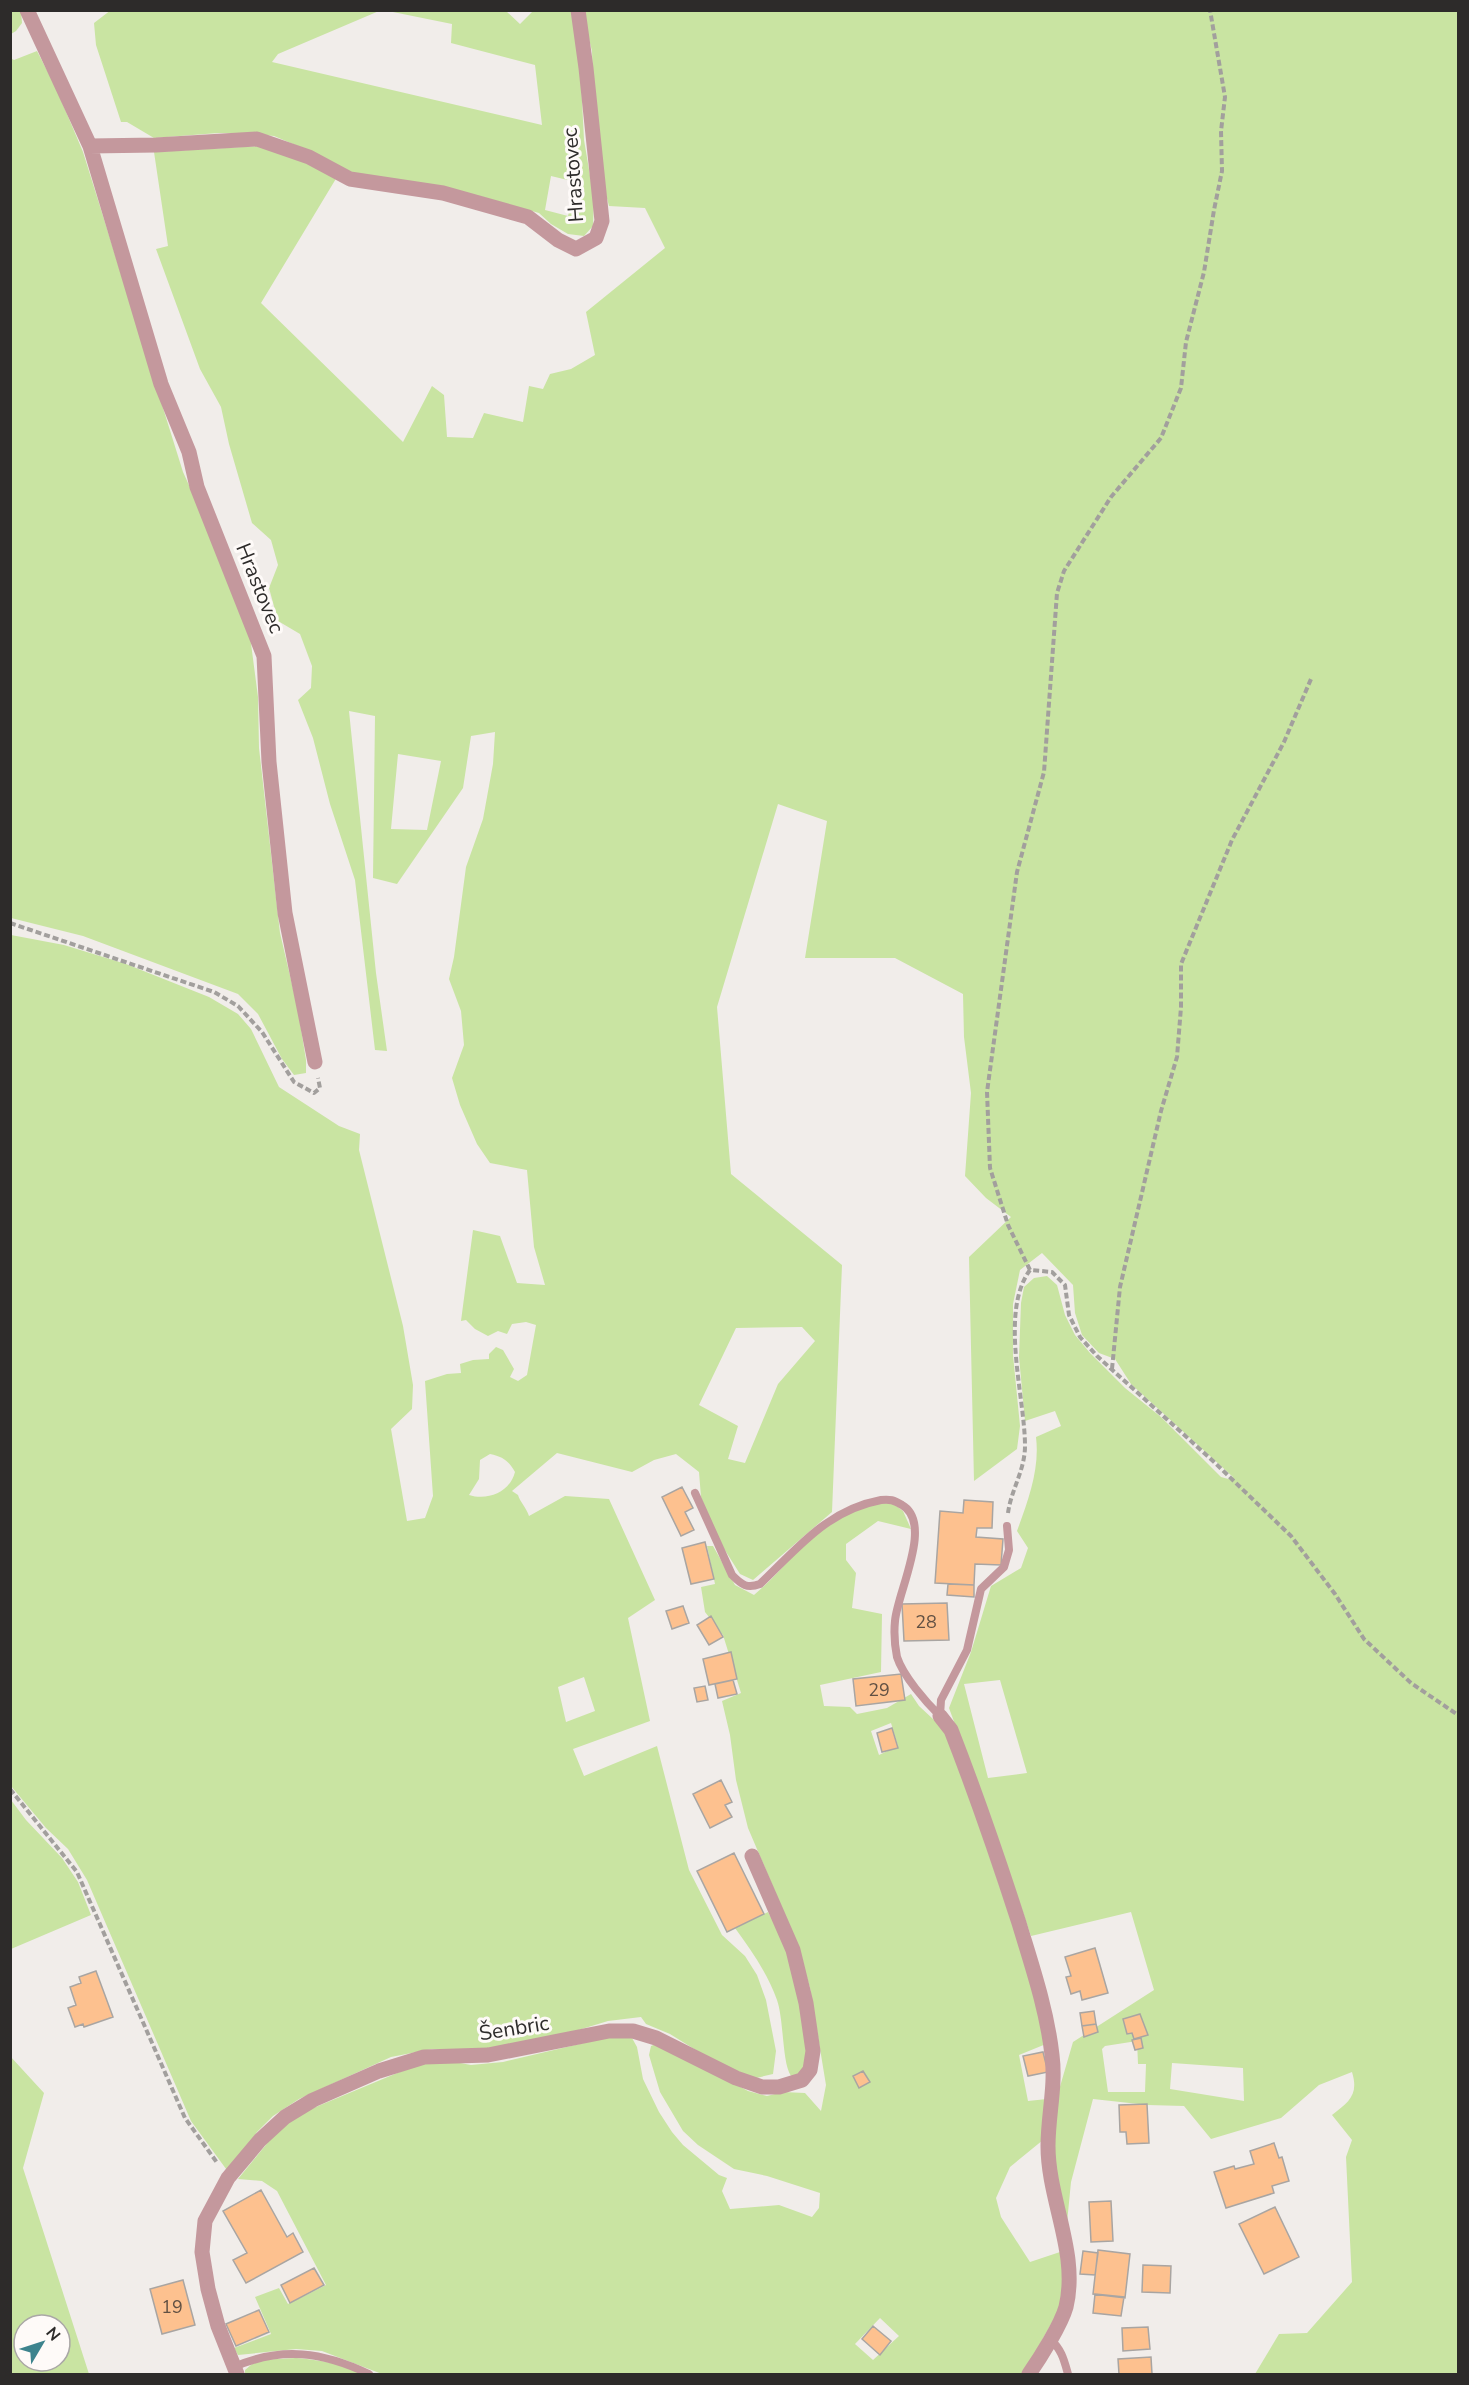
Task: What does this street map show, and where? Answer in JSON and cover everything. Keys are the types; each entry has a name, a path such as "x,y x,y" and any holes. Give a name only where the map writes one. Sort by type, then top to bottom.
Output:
{"street":[{"name":"Hrastovec","path":"27,10 90,146 161,384 189,452 196,487 264,656 270,762 285,913 315,1062"},
{"name":"Hrastovec","path":"90,146 257,139 309,156 350,179 443,193 528,217 558,240 576,249 596,238 602,221 578,10"},
{"path":"940,1716 951,1730 999,1862 1040,1995 1053,2056 1053,2095 1048,2146 1070,2280 1065,2309 1029,2374"},
{"name":"Šenbric","path":"235,2371 218,2326 202,2253 205,2221 228,2178 260,2140 285,2118 313,2100 379,2071 424,2057 488,2055 609,2031 633,2031 656,2038 736,2078 762,2087 779,2087 802,2080 810,2070 813,2051 806,2003 793,1950 752,1856"}],"lane":[{"path":"695,1493 732,1575 742,1585 752,1587 760,1584 833,1517 860,1504 890,1498 906,1506 914,1523 915,1546 895,1621 897,1657 922,1698 940,1716"},
{"path":"940,1716 941,1700 967,1650 981,1589 1004,1567 1009,1550 1007,1526"},
{"path":"1050,2338 1059,2347 1068,2374"},
{"path":"235,2371 257,2357 295,2353 320,2356 369,2374"}],"path":[{"path":"1030,1270 1008,1225 990,1168 987,1092 1017,872 1044,772 1057,593 1064,571 1111,497 1161,438 1180,388 1186,342 1204,272 1222,171 1221,131 1225,97 1210,10"},
{"path":"1112,1370 1120,1287 1159,1122 1177,1057 1181,1007 1181,964 1233,840 1284,742 1311,679"},
{"path":"10,923 214,992 238,1006 262,1032 294,1082 314,1094 320,1088 315,1062"},
{"path":"1030,1270 1052,1272 1065,1285 1069,1315 1080,1336 1112,1370 1291,1536 1335,1594 1364,1639 1411,1683 1458,1715"},
{"path":"1007,1526 1010,1497 1020,1476 1025,1448 1016,1377 1016,1302 1020,1283 1030,1270"},
{"path":"10,1790 77,1872 185,2118 228,2178"}],"green space":[{"path":"111,10 379,11 278,54 272,62 542,125 535,65 451,43 452,24 388,11 506,11 520,24 533,11 571,11 580,61 584,140 594,199 593,226 584,236 568,234 551,224 539,213 479,196 348,172 312,152 274,136 218,133 154,138 127,122 121,122 96,45 94,23","holes":["551,176 576,182 568,216 545,210"]},
{"path":"11,11 21,11 22,23 11,34"},
{"path":"582,11 1458,11 1458,2374 1255,2374 1279,2334 1307,2333 1352,2282 1346,2157 1352,2140 1332,2115 1351,2097 1354,2087 1352,2072 1319,2085 1281,2118 1211,2139 1184,2106 1093,2099 1071,2182 1066,2233 1053,2152 1059,2090 1073,2042 1154,1990 1131,1912 1031,1936 949,1708 971,1652 991,1586 1021,1568 1028,1548 1017,1531 1035,1473 1036,1437 1061,1426 1055,1411 1025,1421 1019,1357 1021,1303 1024,1287 1034,1278 1047,1276 1057,1285 1065,1315 1075,1335 1090,1353 1125,1388 1161,1417 1221,1477 1232,1480 1233,1477 1131,1384 1115,1359 1099,1353 1082,1335 1075,1313 1073,1285 1042,1253 1020,1270 1013,1304 1013,1355 1020,1426 1017,1449 974,1481 969,1257 1011,1217 986,1198 965,1176 971,1093 964,1037 963,994 895,958 805,958 827,821 778,804 717,1007 731,1174 842,1265 832,1512 753,1580 740,1574 716,1536 701,1497 699,1472 676,1454 654,1460 632,1472 557,1453 512,1491 518,1495 529,1516 565,1496 609,1499 655,1600 628,1618 650,1721 573,1749 584,1776 657,1746 689,1870 722,1935 745,1956 757,1975 766,2000 776,2051 773,2074 752,2079 707,2057 670,2034 646,2024 641,2017 608,2021 549,2039 499,2049 432,2049 391,2057 299,2099 273,2116 257,2132 229,2173 191,2121 87,1880 68,1849 46,1828 11,1786 11,935 64,945 126,964 209,997 238,1014 251,1029 279,1087 339,1126 360,1134 359,1150 403,1326 413,1385 412,1409 391,1429 407,1521 425,1518 433,1496 425,1381 447,1374 461,1373 460,1364 489,1359 489,1354 496,1347 503,1350 514,1369 510,1377 518,1381 527,1375 536,1325 526,1322 512,1324 507,1334 498,1331 488,1336 475,1329 466,1320 461,1321 473,1230 500,1236 517,1283 545,1285 534,1247 527,1170 490,1163 477,1144 460,1105 452,1078 464,1045 461,1011 449,979 466,867 483,819 493,764 495,732 471,736 463,788 397,884 373,878 375,716 349,711 376,973 387,1051 375,1050 355,880 330,804 313,738 298,700 311,688 312,666 300,634 278,621 269,588 278,565 271,540 252,523 229,444 221,407 200,369 156,249 168,246 154,152 259,146 292,153 337,177 261,303 403,442 432,386 444,395 447,437 473,438 484,413 523,422 529,386 543,389 550,374 571,369 595,355 586,312 665,248 645,208 609,206 601,175 594,129 592,51","holes":["398,754 441,761 427,830 391,829","802,1327 815,1341 778,1384 745,1463 728,1459 738,1426 699,1405 736,1328","490,1454 505,1460 515,1472 508,1485 491,1496 469,1495 479,1479 480,1460","584,1677 595,1711 566,1722 558,1687","1000,1680 1027,1773 988,1778 964,1684","1137,2041 1138,2064 1146,2064 1145,2092 1108,2092 1102,2049 1105,2046","1172,2063 1243,2068 1244,2101 1170,2089"]},
{"path":"37,51 56,88 83,152 183,472 247,613 258,697 259,748 280,933 298,1010 306,1073 294,1075 282,1059 258,1014 238,994 83,936 11,918 10,58 14,60"},
{"path":"891,1502 903,1511 911,1529 878,1521 846,1544 846,1560 856,1573 852,1608 882,1614 881,1672 820,1685 824,1706 850,1707 857,1714 887,1708 911,1694 919,1706 946,1731 1034,1989 1046,2044 1019,2055 1028,2101 1047,2099 1043,2140 1010,2167 996,2198 1001,2217 1030,2262 1063,2251 1065,2268 1060,2308 1023,2374 382,2374 322,2351 296,2349 238,2355 234,2348 271,2334 255,2297 279,2288 288,2304 326,2285 277,2191 262,2181 238,2179 278,2130 299,2114 414,2066 444,2060 471,2065 503,2062 618,2035 632,2038 637,2047 643,2079 659,2112 683,2145 719,2175 727,2178 722,2191 730,2209 779,2205 812,2217 819,2208 820,2193 767,2176 734,2169 698,2145 683,2131 660,2092 649,2055 651,2046 658,2043 748,2091 767,2096 783,2092 805,2093 821,2111 826,2085 810,1988 797,1943 748,1828 736,1780 730,1735 722,1701 741,1693 723,1635 705,1612 701,1587 715,1584 707,1546 713,1546 735,1585 754,1595 804,1545 831,1522 863,1507","holes":["891,1723 898,1746 879,1755 871,1731","880,2318 899,2336 873,2360 855,2344"]},
{"path":"11,1800 26,1820 62,1858 78,1882 91,1915 11,1949"},
{"path":"768,1912 790,1954 810,2056 799,2075 791,2076 788,2070 779,2008 773,1990 759,1962 735,1928"},
{"path":"10,2056 44,2093 23,2168 69,2313 12,2313 12,2373 72,2373 72,2321 89,2374 11,2374"},
{"path":"296,2358 331,2363 365,2374 245,2374 245,2370 257,2360"}],"building":[{"path":"682,1487 693,1508 685,1512 694,1530 681,1536 662,1497"},
{"path":"964,1500 993,1502 992,1528 977,1528 976,1537 1003,1539 1001,1565 975,1564 974,1585 935,1583 940,1511 963,1513"},
{"path":"705,1542 714,1579 691,1584 682,1548"},
{"path":"948,1584 974,1585 974,1597 947,1595"},
{"path":"947,1603 949,1640 904,1641 902,1604"},
{"path":"683,1606 689,1623 672,1629 666,1611"},
{"path":"711,1616 723,1637 709,1645 697,1625"},
{"path":"731,1652 737,1679 709,1685 703,1659"},
{"path":"901,1674 905,1700 856,1706 853,1679"},
{"path":"733,1680 737,1694 718,1698 715,1684"},
{"path":"705,1686 708,1700 697,1702 694,1688"},
{"path":"892,1728 898,1748 882,1752 877,1733"},
{"path":"721,1780 732,1802 725,1805 732,1817 710,1828 693,1794"},
{"path":"734,1853 764,1914 727,1932 697,1871"},
{"path":"1095,1948 1108,1993 1082,2000 1080,1991 1071,1994 1066,1977 1071,1976 1065,1957"},
{"path":"96,1971 113,2017 84,2027 83,2024 75,2027 68,2008 76,2005 70,1987 81,1983 79,1977"},
{"path":"1094,2011 1096,2024 1082,2026 1080,2013"},
{"path":"1140,2014 1148,2035 1134,2039 1132,2033 1127,2034 1123,2019"},
{"path":"1096,2024 1098,2032 1084,2037 1082,2026"},
{"path":"1141,2038 1143,2048 1135,2050 1132,2040"},
{"path":"1043,2052 1048,2072 1028,2076 1023,2056"},
{"path":"863,2071 870,2082 859,2088 853,2076"},
{"path":"1147,2104 1149,2143 1127,2144 1126,2132 1120,2132 1119,2105"},
{"path":"1274,2143 1279,2158 1282,2157 1289,2181 1272,2186 1274,2193 1226,2208 1214,2172 1234,2166 1235,2169 1254,2164 1250,2151"},
{"path":"261,2190 287,2237 293,2233 303,2252 246,2283 233,2260 247,2253 223,2211"},
{"path":"1111,2201 1113,2241 1091,2242 1089,2202"},
{"path":"1275,2207 1299,2257 1264,2274 1239,2224"},
{"path":"1098,2250 1130,2254 1125,2298 1093,2294"},
{"path":"1083,2251 1098,2253 1095,2275 1080,2274"},
{"path":"1143,2265 1171,2266 1170,2293 1142,2292"},
{"path":"314,2268 324,2285 290,2303 281,2285"},
{"path":"183,2280 195,2325 162,2334 150,2289"},
{"path":"1095,2294 1124,2297 1121,2316 1093,2313"},
{"path":"259,2310 269,2332 236,2346 226,2324"},
{"path":"873,2326 891,2341 880,2355 862,2339"},
{"path":"1148,2327 1150,2349 1123,2351 1122,2328"},
{"path":"1151,2357 1152,2374 1119,2374 1118,2359"}]}
